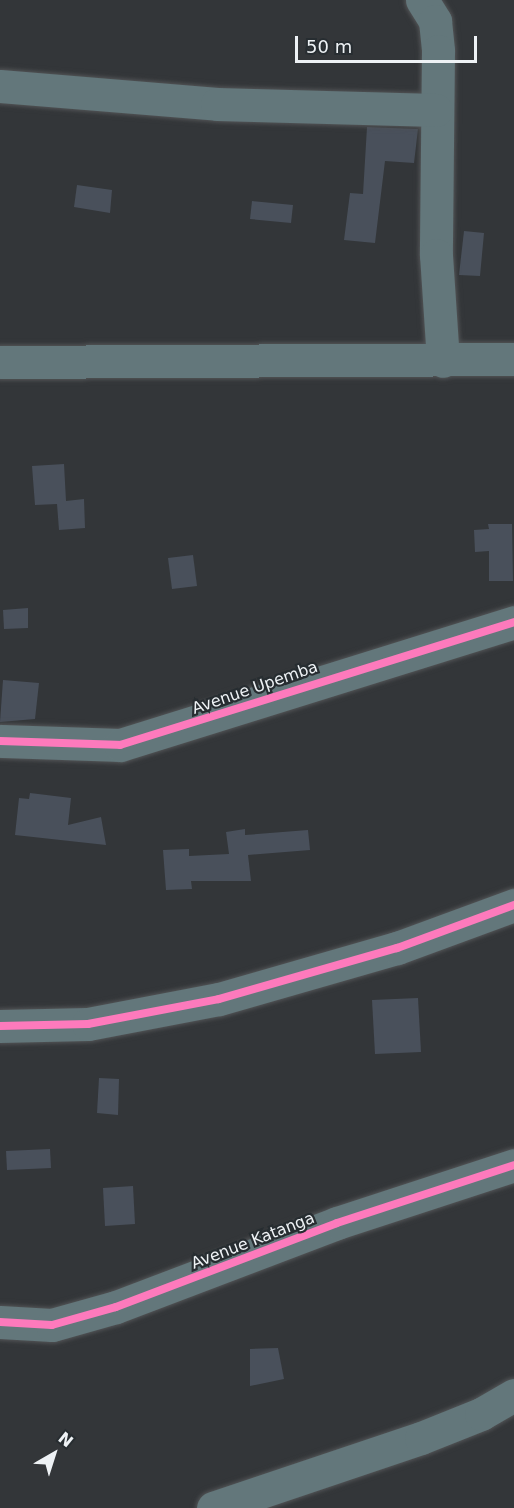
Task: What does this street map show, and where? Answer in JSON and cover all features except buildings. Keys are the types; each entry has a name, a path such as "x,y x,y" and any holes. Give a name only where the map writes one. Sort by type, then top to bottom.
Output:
{"street":[{"path":"422,0 435,21 436,255 443,361"},
{"path":"0,87 217,104 436,110"},
{"path":"0,362 514,359"},
{"name":"Avenue Upemba","path":"0,741 120,745 514,622"},
{"path":"0,1026 88,1024 219,999 397,948 514,905"},
{"name":"Avenue Katanga","path":"0,1322 52,1325 116,1307 337,1223 514,1165"},
{"path":"213,1508 421,1438 481,1414 514,1395"}],"cycle path":[{"path":"0,741 120,745 514,622"},
{"path":"0,1026 88,1024 219,999 397,948 514,905"},
{"path":"0,1322 52,1325 116,1307 337,1223 514,1165"}]}
